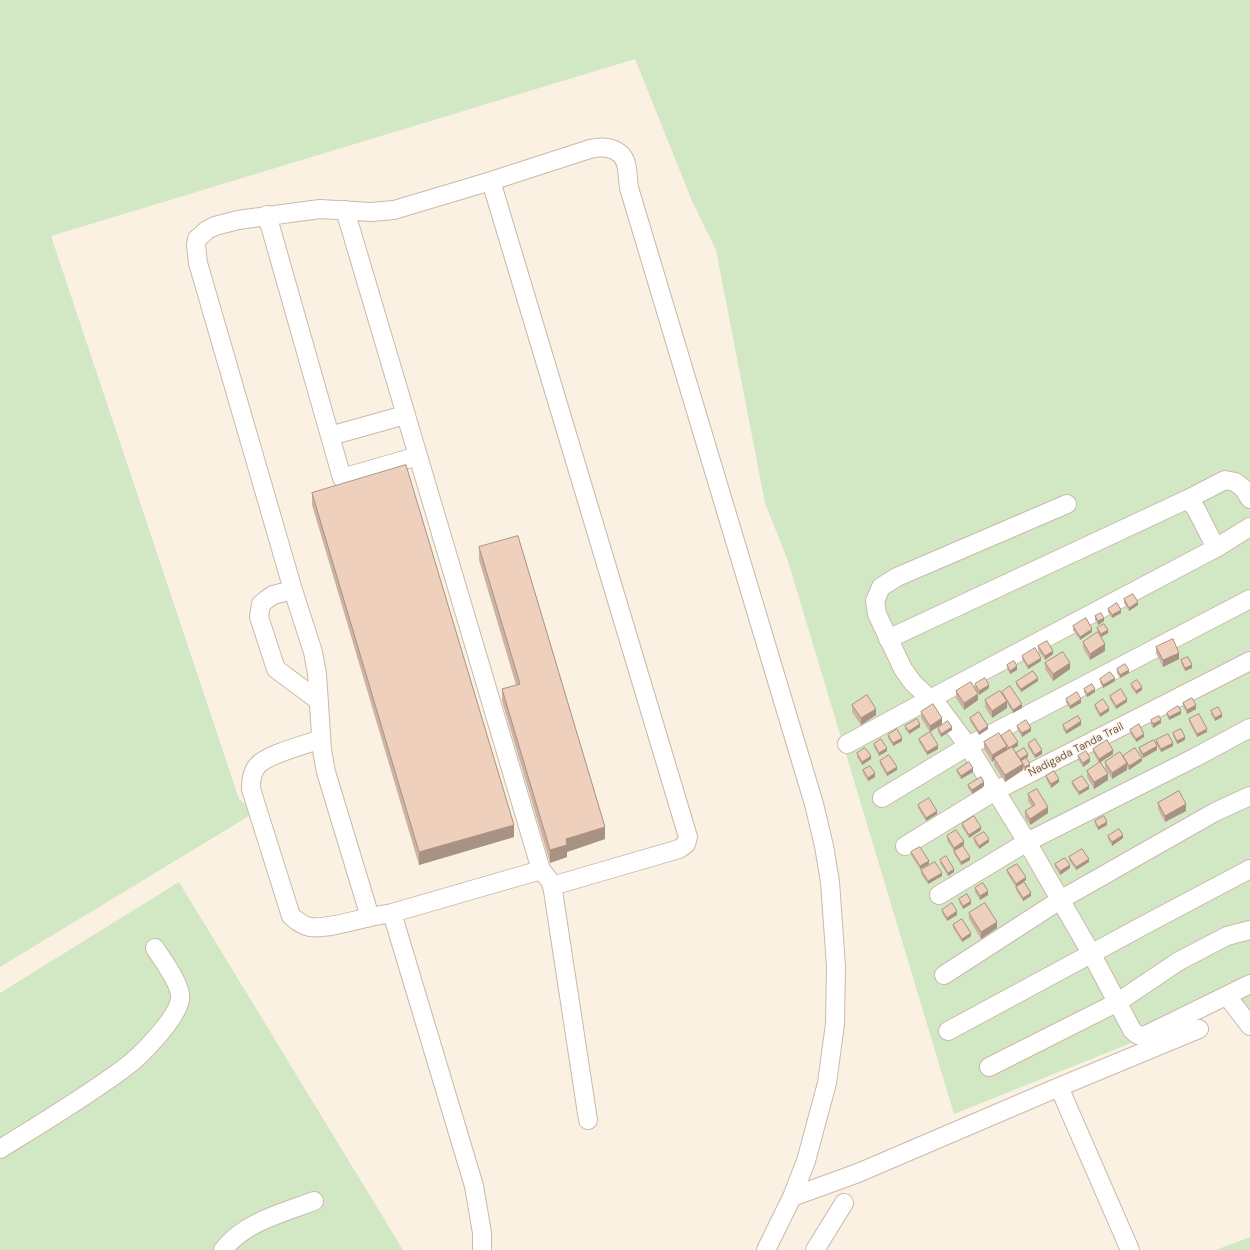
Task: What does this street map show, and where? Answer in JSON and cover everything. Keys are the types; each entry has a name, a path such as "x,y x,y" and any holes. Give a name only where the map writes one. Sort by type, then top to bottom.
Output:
{"street":[{"path":"370,917 326,772 321,739 317,674 313,652 293,590 198,263 196,245 197,239 202,234 216,226 238,220 320,209 371,212 394,210 491,181 590,148 600,147 616,150 622,154 625,160 629,188 814,804 824,846 830,882 836,966 835,1024 827,1083 806,1161 792,1197 766,1250"},
{"path":"491,181 688,837 686,844 679,849 552,886"},
{"path":"345,210 541,870 552,886 588,1120"},
{"path":"267,216 342,478 418,456"},
{"path":"330,436 405,415"},
{"path":"888,639 1188,499 1225,480 1235,482 1243,488 1250,499"},
{"path":"1188,499 1196,509 1216,548"},
{"path":"1067,504 896,577 880,587 875,601 877,614 903,669 913,683 939,707 968,746 1027,842 1091,953 1132,1030 1137,1035 1142,1036 1250,984"},
{"path":"847,744 1216,548 1250,527"},
{"path":"293,590 273,596 266,600 261,604 258,617 276,670 319,701"},
{"path":"882,798 968,746 1250,599"},
{"name":"Nadigada Tanda Trail","path":"905,846 995,792 1250,661"},
{"path":"939,896 1027,842 1196,757 1250,728"},
{"path":"321,739 265,760 256,766 251,779 251,789 291,916 297,922 309,927 319,927 392,913 541,870"},
{"path":"944,975 1060,900 1215,812 1250,796"},
{"path":"948,1031 1250,869"},
{"path":"392,913 474,1186 481,1226 482,1250"},
{"path":"989,1067 1118,1002 1179,961 1227,936 1250,930"},
{"path":"0,1149 47,1120 125,1068 170,1022 177,1011 180,999 180,988 155,948"},
{"path":"1227,996 1250,1026"},
{"path":"792,1197 858,1173 1199,1029"},
{"path":"1059,1087 1130,1250"},
{"path":"223,1250 241,1233 256,1224 314,1201"},
{"path":"815,1250 844,1203"}],"green space":[{"path":"0,0 1250,0 1250,1033 1226,1005 954,1114 788,561 765,503 716,250 692,201 635,59 51,236 239,799 246,805 249,816 0,967"},
{"path":"179,882 403,1250 0,1250 0,993"},
{"path":"1250,1237 1250,1250 1216,1250"}],"building":[{"path":"406,465 514,825 419,852 312,493"},
{"path":"518,536 605,827 566,839 567,845 550,850 502,689 520,684 479,547"},
{"path":"1133,594 1138,602 1129,608 1124,599"},
{"path":"1117,603 1121,610 1112,615 1108,609"},
{"path":"1101,613 1104,618 1098,621 1095,616"},
{"path":"1086,618 1092,629 1080,637 1073,626"},
{"path":"1104,624 1108,630 1101,634 1097,628"},
{"path":"1098,632 1105,644 1090,654 1083,642"},
{"path":"1173,639 1179,653 1163,660 1156,647"},
{"path":"1047,641 1053,651 1045,656 1038,646"},
{"path":"1035,648 1041,658 1028,666 1022,656"},
{"path":"1063,652 1070,663 1053,674 1045,663"},
{"path":"1188,657 1192,665 1185,668 1181,660"},
{"path":"1014,661 1017,666 1010,671 1007,665"},
{"path":"1125,664 1129,670 1120,675 1117,669"},
{"path":"1033,671 1038,678 1021,689 1016,682"},
{"path":"1110,672 1115,678 1103,685 1100,679"},
{"path":"985,678 989,685 979,691 975,684"},
{"path":"1137,680 1142,687 1136,691 1131,684"},
{"path":"971,682 978,694 964,703 956,691"},
{"path":"1092,684 1095,689 1087,694 1084,689"},
{"path":"1010,686 1022,704 1013,710 1002,692"},
{"path":"1121,689 1127,699 1116,706 1110,696"},
{"path":"1000,691 1007,701 992,711 985,700"},
{"path":"1077,692 1081,699 1070,706 1066,699"},
{"path":"867,695 876,709 861,718 852,705"},
{"path":"1192,698 1196,705 1187,710 1183,703"},
{"path":"1103,699 1109,708 1100,714 1095,705"},
{"path":"933,704 942,718 930,726 921,712"},
{"path":"1178,706 1181,711 1169,717 1167,713"},
{"path":"1218,707 1222,714 1215,718 1211,711"},
{"path":"979,712 988,726 979,732 970,718"},
{"path":"1199,714 1207,729 1197,734 1189,719"},
{"path":"1078,716 1081,721 1066,731 1063,725"},
{"path":"1159,716 1161,720 1153,724 1151,720"},
{"path":"917,719 920,724 909,731 905,726"},
{"path":"1026,720 1031,728 1022,733 1017,726"},
{"path":"948,721 952,727 941,734 938,728"},
{"path":"1139,724 1144,734 1136,739 1130,730"},
{"path":"897,729 902,738 893,743 888,735"},
{"path":"1181,729 1185,737 1177,741 1173,733"},
{"path":"1010,730 1018,742 1009,748 1001,736"},
{"path":"930,732 938,745 927,752 919,739"},
{"path":"999,733 1007,746 992,755 984,742"},
{"path":"1168,734 1173,743 1161,749 1156,740"},
{"path":"881,739 887,748 879,753 874,744"},
{"path":"1035,739 1042,750 1035,755 1028,744"},
{"path":"1107,740 1113,750 1099,759 1093,749"},
{"path":"1154,740 1157,746 1143,754 1139,748"},
{"path":"1012,747 1023,764 1005,775 994,758"},
{"path":"865,748 871,756 862,762 857,753"},
{"path":"1024,748 1028,754 1020,759 1016,753"},
{"path":"1135,748 1142,758 1129,766 1123,756"},
{"path":"1086,751 1090,758 1083,763 1078,756"},
{"path":"1120,752 1127,763 1112,773 1105,762"},
{"path":"889,755 897,767 887,773 880,761"},
{"path":"1026,758 1030,764 1025,767 1021,761"},
{"path":"969,762 973,768 961,776 957,770"},
{"path":"1100,762 1108,774 1094,782 1087,771"},
{"path":"870,766 875,773 868,778 863,770"},
{"path":"1054,771 1059,779 1051,784 1046,776"},
{"path":"1082,776 1089,786 1079,792 1072,782"},
{"path":"981,777 984,782 972,790 968,785"},
{"path":"1037,789 1048,807 1030,819 1025,811 1035,805 1028,794"},
{"path":"1179,791 1186,804 1165,816 1158,803"},
{"path":"929,798 937,811 926,818 918,805"},
{"path":"974,816 981,827 969,835 962,824"},
{"path":"1104,816 1107,822 1098,827 1095,821"},
{"path":"1119,829 1123,835 1112,842 1108,836"},
{"path":"956,830 964,841 954,848 947,836"},
{"path":"984,832 989,839 979,846 974,838"},
{"path":"963,846 970,857 961,862 954,851"},
{"path":"920,847 929,861 920,866 911,852"},
{"path":"1082,849 1089,859 1076,867 1069,857"},
{"path":"946,856 954,869 948,873 940,860"},
{"path":"1065,858 1070,865 1060,871 1055,864"},
{"path":"935,862 942,873 928,881 921,870"},
{"path":"1017,864 1026,877 1016,884 1007,870"},
{"path":"1024,882 1031,893 1023,898 1016,887"},
{"path":"983,883 988,891 980,896 975,888"},
{"path":"967,894 971,901 963,906 959,899"},
{"path":"952,903 957,911 947,918 942,910"},
{"path":"985,903 997,922 981,932 969,913"},
{"path":"962,919 971,933 962,939 953,925"}]}
